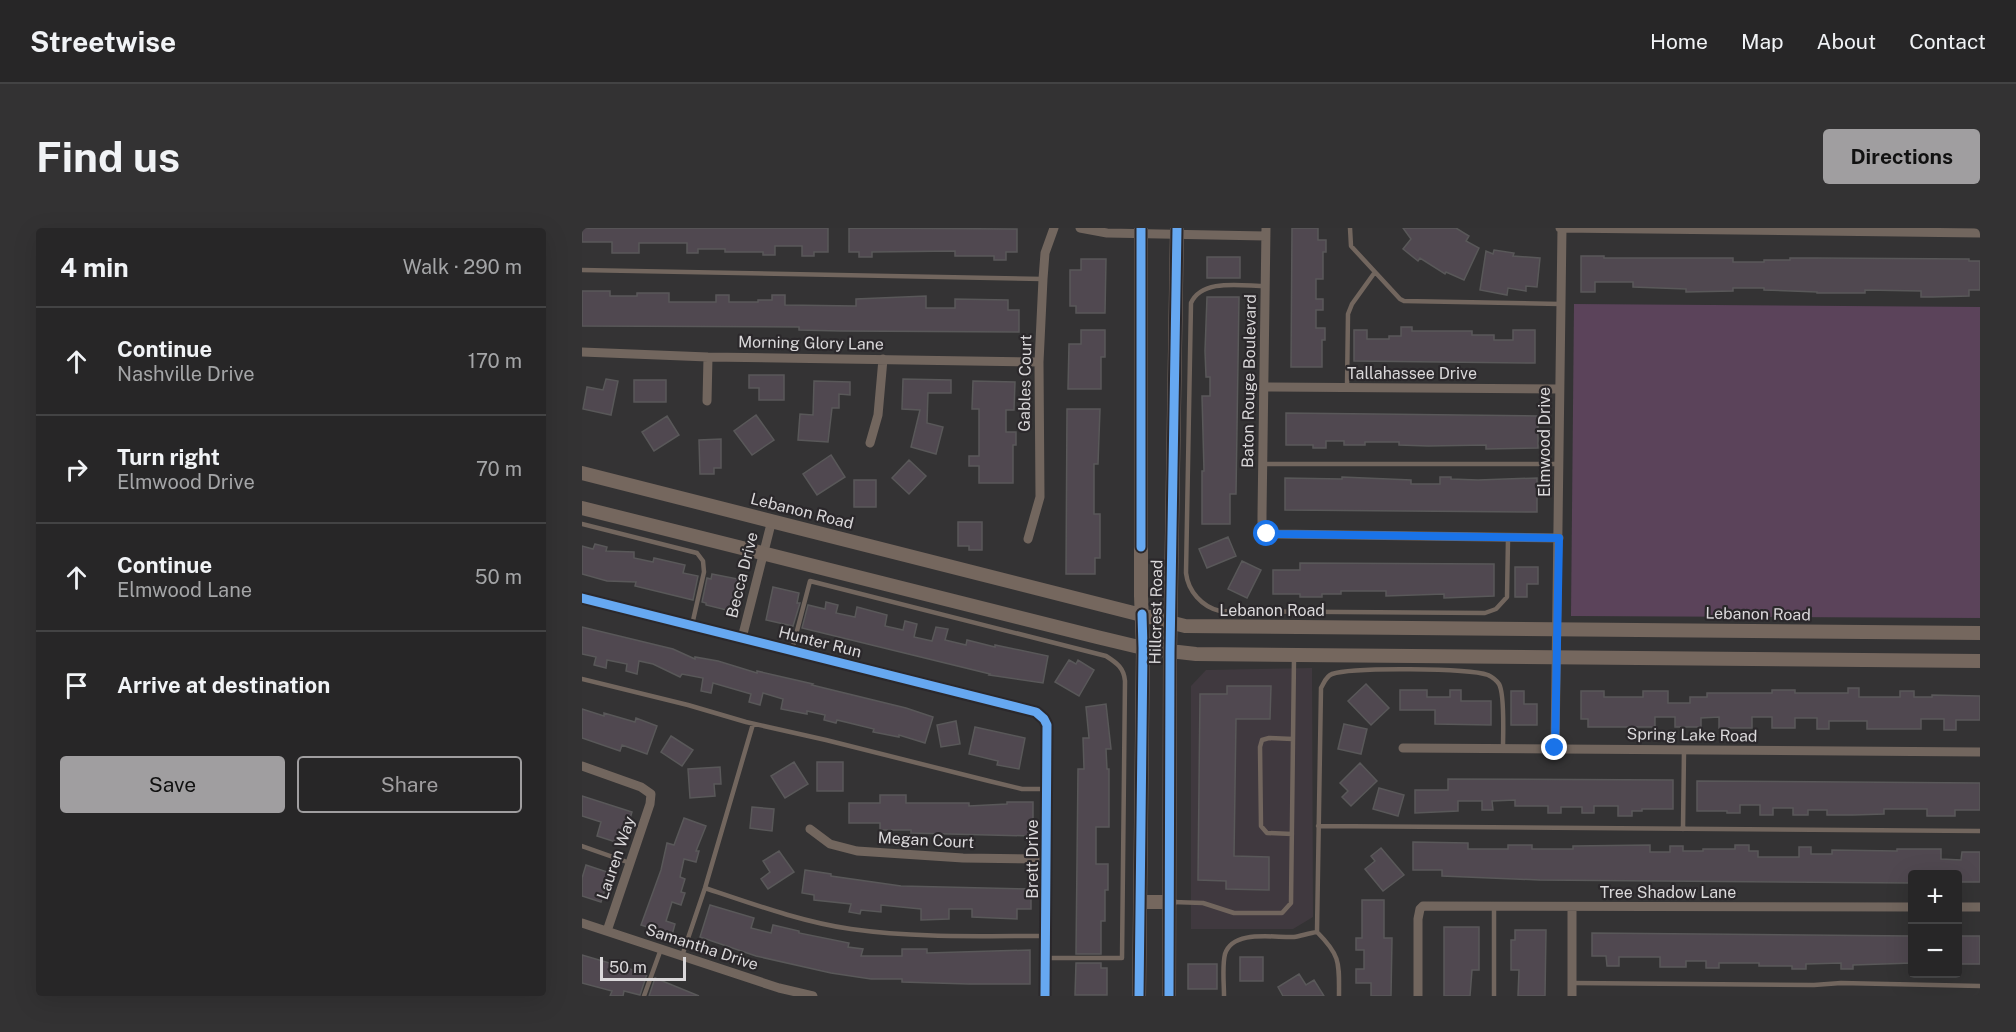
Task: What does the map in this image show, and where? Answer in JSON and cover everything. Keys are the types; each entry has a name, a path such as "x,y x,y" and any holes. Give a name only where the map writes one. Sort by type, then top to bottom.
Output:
{"main road":[{"name":"Hillcrest Road","path":"1139,996 1143,648 1141,231"},
{"name":"Hillcrest Road","path":"1169,996 1170,652 1177,232"},
{"name":"Lebanon Road","path":"582,473 1185,626 1980,633"},
{"path":"582,508 1143,648 1170,652 1980,661"},
{"path":"1140,902 1170,902"}],"street":[{"name":"Gables Court","path":"1028,539 1040,497 1039,362 1043,279 1045,253 1054,228"},
{"path":"1080,228 1107,233 1266,232"},
{"path":"1561,228 1980,233"},
{"name":"Elmwood Drive","path":"1555,748 1561,228"},
{"name":"Baton Rouge Boulevard","path":"1266,232 1262,525 1267,534 1268,532 1508,539"},
{"name":"Morning Glory Lane","path":"582,352 708,357 1039,362"},
{"path":"707,401 708,357"},
{"path":"870,443 878,414 883,359"},
{"name":"Tallahassee Drive","path":"1263,387 1559,389"},
{"name":"Becca Drive","path":"742,638 772,520"},
{"path":"1508,539 1559,538"},
{"name":"Hunter Run","path":"582,598 1036,712 1046,721"},
{"name":"Brett Drive","path":"1045,996 1046,721"},
{"name":"Spring Lake Road","path":"1403,748 1980,752"},
{"name":"Lauren Way","path":"582,766 642,787 651,794 650,804 607,931"},
{"name":"Megan Court","path":"810,829 830,844 857,851 963,858 1047,859"},
{"name":"Tree Shadow Lane","path":"1418,996 1418,919 1423,906 1908,907"},
{"path":"1572,907 1572,996"},
{"path":"1962,907 1980,907"},
{"name":"Samantha Drive","path":"582,923 779,988 813,996"}],"lane":[{"path":"1350,228 1351,246 1400,299 1407,302 1560,304"},
{"path":"582,270 1043,279"},
{"path":"1347,388 1347,318 1352,304 1375,272"},
{"path":"1266,286 1208,287 1198,291 1191,303 1186,567 1188,582 1194,594 1208,607 1220,611 1485,612 1496,609 1507,597 1508,539"},
{"path":"1263,464 1559,464"},
{"path":"582,524 697,553 703,561 704,572 692,625"},
{"path":"792,650 810,581 1106,657 1118,663 1125,673 1122,958 1046,958"},
{"path":"1170,902 1203,903 1234,913 1282,913 1289,906 1292,900 1294,655"},
{"path":"1339,996 1339,963 1335,951 1317,932 1321,688 1329,675 1349,670 1461,670 1490,675 1498,682 1502,691 1503,748"},
{"path":"582,679 753,724 1022,789 1047,789"},
{"path":"682,956 705,888 753,724"},
{"path":"1292,834 1267,833 1261,826 1260,747 1262,740 1269,738 1293,739"},
{"path":"1683,829 1684,750"},
{"path":"1318,826 1980,831"},
{"path":"582,846 630,863"},
{"path":"705,888 780,913 849,929 912,936 1046,936"},
{"path":"1494,906 1494,996"},
{"path":"1224,996 1224,956 1228,947 1235,942 1251,936 1294,936 1317,932"},
{"path":"644,996 661,949"},
{"path":"1572,983 1814,985 1841,983 1980,986"}],"shaded area":[{"path":"1574,304 1980,307 1980,618 1571,616"},
{"path":"1312,668 1313,917 1293,929 1191,929 1191,686 1206,670"}],"building":[{"path":"582,228 828,228 828,252 814,252 814,256 802,256 802,246 775,246 775,255 763,255 763,252 725,252 725,249 698,249 698,253 687,253 687,243 639,243 639,253 612,253 612,242 582,242"},
{"path":"849,228 1017,229 1017,252 1006,252 1006,260 994,260 994,256 955,256 955,251 872,252 872,257 859,257 859,252 849,252"},
{"path":"1292,228 1318,228 1318,240 1326,240 1326,252 1323,252 1323,279 1316,279 1316,299 1323,299 1323,310 1316,310 1316,328 1325,328 1325,340 1322,340 1322,367 1291,367"},
{"path":"1403,228 1456,228 1469,236 1466,241 1479,248 1464,280 1446,272 1445,274 1420,258 1418,261 1403,249 1411,239"},
{"path":"1494,250 1514,253 1513,256 1540,258 1537,287 1526,286 1526,291 1508,288 1507,295 1480,290 1486,251 1493,254"},
{"path":"1581,256 1733,258 1733,262 1764,262 1764,260 1790,260 1790,258 1969,259 1969,261 1980,261 1980,290 1969,290 1969,296 1921,297 1921,291 1865,290 1865,293 1817,293 1764,290 1764,288 1733,288 1733,291 1686,292 1686,289 1633,287 1633,282 1595,282 1595,292 1581,292"},
{"path":"1207,257 1240,257 1240,278 1207,278"},
{"path":"1081,259 1106,259 1105,313 1076,313 1076,306 1070,306 1070,270 1081,270"},
{"path":"582,291 610,291 610,296 669,293 669,302 716,302 716,295 729,295 729,302 758,302 758,300 772,300 772,295 785,295 785,305 856,306 856,299 926,296 926,308 955,308 955,299 1008,300 1008,310 1019,310 1019,332 841,331 799,330 799,327 582,326"},
{"path":"1207,297 1239,297 1236,494 1230,494 1230,524 1202,524 1202,471 1204,471 1202,396 1210,396 1210,377 1206,377 1205,351"},
{"path":"1401,327 1412,327 1412,331 1472,331 1472,335 1494,335 1494,340 1513,340 1513,330 1535,330 1535,363 1354,361 1354,330 1367,330 1367,339 1389,339 1389,336 1401,336"},
{"path":"1081,330 1105,330 1105,357 1101,357 1101,389 1068,389 1069,344 1081,344"},
{"path":"749,375 784,375 784,400 759,400 759,388 749,388"},
{"path":"606,379 618,381 611,415 583,409 587,387 603,390"},
{"path":"903,379 951,380 951,393 928,393 927,423 943,427 936,454 911,447 920,410 902,409"},
{"path":"634,380 666,380 666,402 634,402"},
{"path":"814,381 850,382 850,395 839,394 839,408 832,408 828,442 798,440 800,414 813,415"},
{"path":"973,381 1015,382 1014,410 1006,410 1006,432 1016,432 1016,445 1013,445 1013,483 979,483 979,466 969,466 969,456 979,456 979,409 972,409"},
{"path":"1067,409 1100,409 1098,464 1094,464 1094,514 1100,514 1100,558 1095,558 1095,574 1066,574"},
{"path":"1286,413 1538,416 1538,448 1486,449 1486,445 1399,445 1399,442 1365,442 1365,445 1344,445 1344,441 1326,441 1326,448 1313,448 1313,445 1286,445"},
{"path":"756,415 774,440 752,455 734,431"},
{"path":"667,416 679,435 654,451 642,432"},
{"path":"721,439 721,468 714,468 714,474 700,474 699,440"},
{"path":"831,455 845,477 817,495 803,474"},
{"path":"909,460 926,476 909,494 892,478"},
{"path":"1342,477 1411,480 1411,484 1440,484 1440,477 1478,480 1537,478 1537,512 1285,510 1285,478 1342,479"},
{"path":"854,480 876,480 876,507 854,507"},
{"path":"958,522 982,522 982,550 969,550 969,546 958,546"},
{"path":"1228,537 1236,556 1207,568 1199,549"},
{"path":"595,544 607,547 606,551 634,552 634,558 653,562 654,558 685,565 683,573 698,576 693,600 635,586 636,582 607,581 582,574 582,546 593,549"},
{"path":"1242,561 1261,570 1247,598 1228,589"},
{"path":"1300,563 1494,564 1494,596 1444,598 1444,594 1386,596 1386,591 1341,591 1341,594 1322,594 1322,597 1273,594 1273,570 1300,570"},
{"path":"1515,567 1538,567 1538,584 1527,584 1527,597 1515,597"},
{"path":"712,574 738,579 731,611 702,602 707,578 711,579"},
{"path":"773,587 799,593 797,603 800,603 793,626 766,620"},
{"path":"826,602 838,605 836,613 855,617 857,607 887,615 885,626 903,630 905,621 917,624 914,637 932,641 936,627 948,629 945,640 966,645 967,640 1048,656 1043,683 989,675 802,628 808,605 825,609"},
{"path":"582,627 673,649 695,659 695,657 718,661 757,673 757,671 813,684 933,717 925,743 899,735 899,737 873,732 874,729 837,720 836,723 824,720 825,715 781,709 783,699 763,693 760,705 749,702 751,694 713,683 711,693 701,691 703,678 682,674 680,677 653,664 639,661 637,674 626,671 627,664 607,660 606,668 594,665 596,657 582,654"},
{"path":"1069,660 1076,664 1078,660 1094,670 1079,696 1055,682"},
{"path":"1366,684 1389,708 1371,725 1348,701"},
{"path":"1227,686 1271,686 1270,719 1236,719 1234,856 1269,857 1269,890 1226,889 1226,881 1198,880 1200,694 1227,694"},
{"path":"1848,688 1859,688 1859,697 1900,697 1900,691 1914,691 1914,697 1980,696 1980,720 1956,720 1956,730 1944,730 1944,719 1921,719 1921,729 1867,729 1867,721 1829,721 1829,729 1817,729 1817,718 1795,718 1795,728 1772,728 1772,717 1752,717 1752,728 1719,728 1719,717 1701,718 1701,727 1675,727 1675,717 1655,717 1655,727 1588,727 1588,719 1581,719 1581,691 1604,691 1604,697 1643,697 1643,691 1668,691 1668,703 1690,703 1690,697 1707,697 1707,693 1772,693 1772,690 1795,690 1795,693 1848,693"},
{"path":"1400,690 1427,690 1427,697 1450,697 1450,690 1461,690 1461,701 1491,701 1491,725 1435,724 1435,710 1400,710"},
{"path":"1511,691 1524,691 1524,704 1537,704 1537,725 1511,725"},
{"path":"1106,704 1111,749 1106,749 1107,769 1109,769 1109,827 1096,827 1096,864 1108,864 1105,921 1101,921 1101,954 1076,954 1078,769 1084,769 1083,738 1089,738 1086,707"},
{"path":"582,709 635,722 636,718 657,726 647,754 622,745 620,751 582,738"},
{"path":"956,721 960,744 941,747 937,725"},
{"path":"1344,724 1367,729 1361,754 1338,749"},
{"path":"975,727 1025,738 1019,769 997,765 998,761 969,754"},
{"path":"671,736 693,750 682,766 661,752"},
{"path":"794,762 808,784 785,798 771,776"},
{"path":"817,762 843,762 843,791 817,791"},
{"path":"1360,763 1377,781 1351,806 1342,797 1348,791 1340,783"},
{"path":"720,767 721,784 714,784 715,796 690,798 688,769"},
{"path":"1448,779 1673,780 1673,809 1642,809 1642,811 1632,811 1632,816 1618,816 1618,806 1594,806 1594,813 1582,813 1582,807 1561,807 1561,813 1548,813 1548,806 1515,806 1515,800 1492,801 1493,810 1482,810 1482,801 1458,801 1458,811 1415,813 1415,790 1448,790"},
{"path":"1697,781 1980,783 1980,810 1955,810 1955,816 1927,816 1927,809 1884,809 1884,814 1853,815 1827,815 1827,810 1808,810 1808,815 1793,815 1793,808 1773,808 1773,815 1760,815 1760,805 1740,805 1740,813 1697,811"},
{"path":"1379,788 1404,795 1398,816 1373,809"},
{"path":"880,795 906,795 906,803 969,803 969,806 1033,802 1033,836 911,833 911,830 880,830 880,823 849,823 849,803 880,803"},
{"path":"582,796 632,812 622,844 597,836 601,822 582,816"},
{"path":"752,807 774,809 772,831 750,828"},
{"path":"684,818 706,826 696,851 699,851 696,862 684,859 680,877 685,879 681,892 685,893 681,905 672,902 666,921 675,924 672,935 641,925 661,870 667,843 674,845"},
{"path":"1413,842 1468,843 1468,849 1508,849 1508,845 1532,845 1532,849 1573,849 1573,846 1650,845 1650,852 1670,852 1670,846 1683,846 1683,851 1703,851 1703,849 1735,849 1735,845 1749,845 1749,851 1758,851 1758,857 1799,857 1799,847 1811,847 1811,854 1832,854 1832,850 1941,849 1941,859 1961,860 1962,852 1980,852 1980,882 1962,882 1962,870 1908,870 1908,883 1540,880 1442,876 1442,870 1413,870"},
{"path":"1381,848 1404,875 1383,891 1365,869 1375,861 1371,856"},
{"path":"779,851 794,872 768,889 761,879 770,872 763,861"},
{"path":"586,865 610,873 601,902 582,896 582,878"},
{"path":"805,870 901,886 1031,889 1031,909 1017,909 1017,919 972,917 972,909 949,909 949,919 921,920 921,909 881,905 881,912 861,910 860,914 849,912 851,904 814,900 814,895 802,893"},
{"path":"1362,900 1384,900 1384,938 1392,938 1391,996 1371,996 1371,983 1356,983 1356,969 1364,969 1364,950 1356,950 1356,938 1362,938"},
{"path":"710,905 754,918 751,928 771,933 773,925 849,943 848,947 863,949 861,956 902,956 902,949 927,949 927,953 1030,950 1030,984 902,982 902,979 871,979 831,973 756,956 700,937"},
{"path":"1444,927 1479,927 1479,970 1472,970 1470,996 1444,996"},
{"path":"1515,930 1546,930 1545,996 1518,996 1519,970 1511,970 1511,940 1515,940"},
{"path":"1592,933 1908,936 1908,963 1853,965 1853,969 1841,969 1841,963 1806,964 1806,969 1792,969 1792,966 1759,966 1759,963 1719,963 1719,968 1706,968 1706,961 1686,961 1686,967 1660,967 1660,957 1619,957 1619,966 1607,966 1606,956 1592,956"},
{"path":"1962,936 1980,936 1980,964 1962,964"},
{"path":"582,955 647,974 640,995 624,991 623,996 610,996 612,991 582,983"},
{"path":"1240,957 1263,957 1263,981 1240,981"},
{"path":"1076,963 1101,963 1101,968 1107,968 1107,995 1075,995"},
{"path":"1188,964 1217,964 1217,989 1188,989"},
{"path":"1299,974 1306,985 1314,980 1324,996 1283,996 1278,987"},
{"path":"655,978 699,996 649,996"}],"cycle path":[{"path":"1141,228 1141,547"},
{"path":"1169,996 1170,652 1177,228"},
{"path":"582,598 1036,712 1047,725 1045,996"},
{"path":"1139,996 1142,614"}],"route":[{"path":"1267,534 1268,532 1508,539 1559,538 1555,748"}]}
